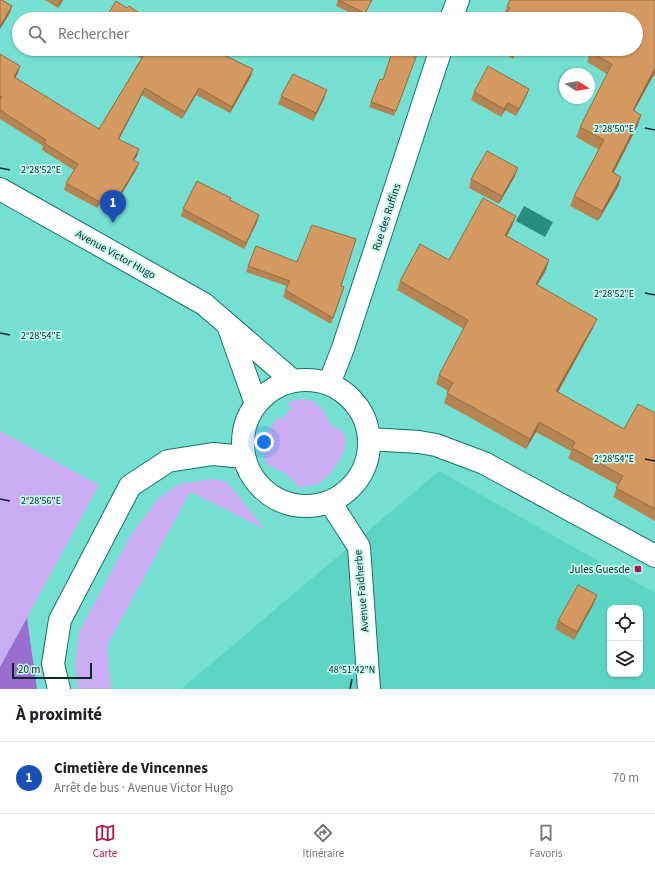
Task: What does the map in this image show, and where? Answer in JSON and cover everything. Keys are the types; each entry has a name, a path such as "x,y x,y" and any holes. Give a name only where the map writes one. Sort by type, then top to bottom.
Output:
{"main road":[{"path":"454,12 458,0"},
{"name":"Rue des Ruffins","path":"329,384 343,348 440,56"},
{"name":"Avenue Victor Hugo","path":"0,189 204,304 293,381"},
{"name":"Avenue Victor Hugo","path":"228,326 256,404"},
{"path":"293,381 329,384 349,397 363,416 369,439 367,459 360,477 347,492 330,502 308,506 287,504 267,494 252,478 244,458 242,439 246,420 256,404 272,389 293,381"},
{"path":"369,439 419,442 436,445 484,463 655,556"},
{"path":"59,689 53,664 60,620 130,486 168,461 213,454 244,458"},
{"name":"Avenue Faidherbe","path":"330,502 359,547 369,689"}],"shaded area":[{"path":"304,399 316,402 315,405 321,407 332,426 343,431 346,442 344,452 331,473 317,485 303,486 301,489 285,473 266,464 261,443 276,419 282,418 291,409 287,403"},
{"path":"0,431 99,485 0,667"},
{"path":"439,471 655,593 655,689 181,689"},
{"path":"214,479 227,482 265,529 190,492 107,646 111,689 78,689 75,665 79,632 132,533 158,499 179,484"},
{"path":"27,618 37,689 0,689 0,667"}],"water":[{"path":"524,206 553,222 545,237 516,221"}],"building":[{"path":"0,0 12,6 0,26"},
{"path":"338,0 372,0 366,12"},
{"path":"510,0 655,0 655,68 633,110 641,115 612,172 621,177 602,211 574,196 604,140 580,127 592,104 595,104 595,97 612,64 597,56 643,56 643,12 508,12 510,8 507,6"},
{"path":"116,1 127,8 129,6 138,12 109,12"},
{"path":"0,54 20,66 14,77 99,129 143,56 226,56 253,69 232,107 199,88 185,112 145,88 118,139 139,149 133,160 139,163 117,199 106,192 100,202 66,183 78,164 44,143 46,140 0,110 0,100 2,97 0,96"},
{"path":"391,56 416,56 396,111 371,102 380,79 383,80"},
{"path":"488,66 529,89 519,109 508,103 504,109 474,92"},
{"path":"293,74 327,90 316,113 281,96"},
{"path":"487,151 518,168 502,196 471,179"},
{"path":"197,181 231,198 230,200 259,215 246,243 183,209"},
{"path":"483,198 516,216 505,235 549,260 536,284 597,319 556,391 624,429 638,404 655,413 655,509 616,488 623,476 572,448 575,442 539,422 530,439 447,393 453,383 439,375 468,320 400,281 420,244 449,260"},
{"path":"312,225 356,239 341,286 344,287 333,318 285,290 290,281 248,266 256,246 297,262"},
{"path":"578,585 597,595 577,632 558,621"}],"place":[{"name":"Cimetière de Vincennes","path":"113,223"},
{"name":"Jules Guesde","path":"638,569"}]}
